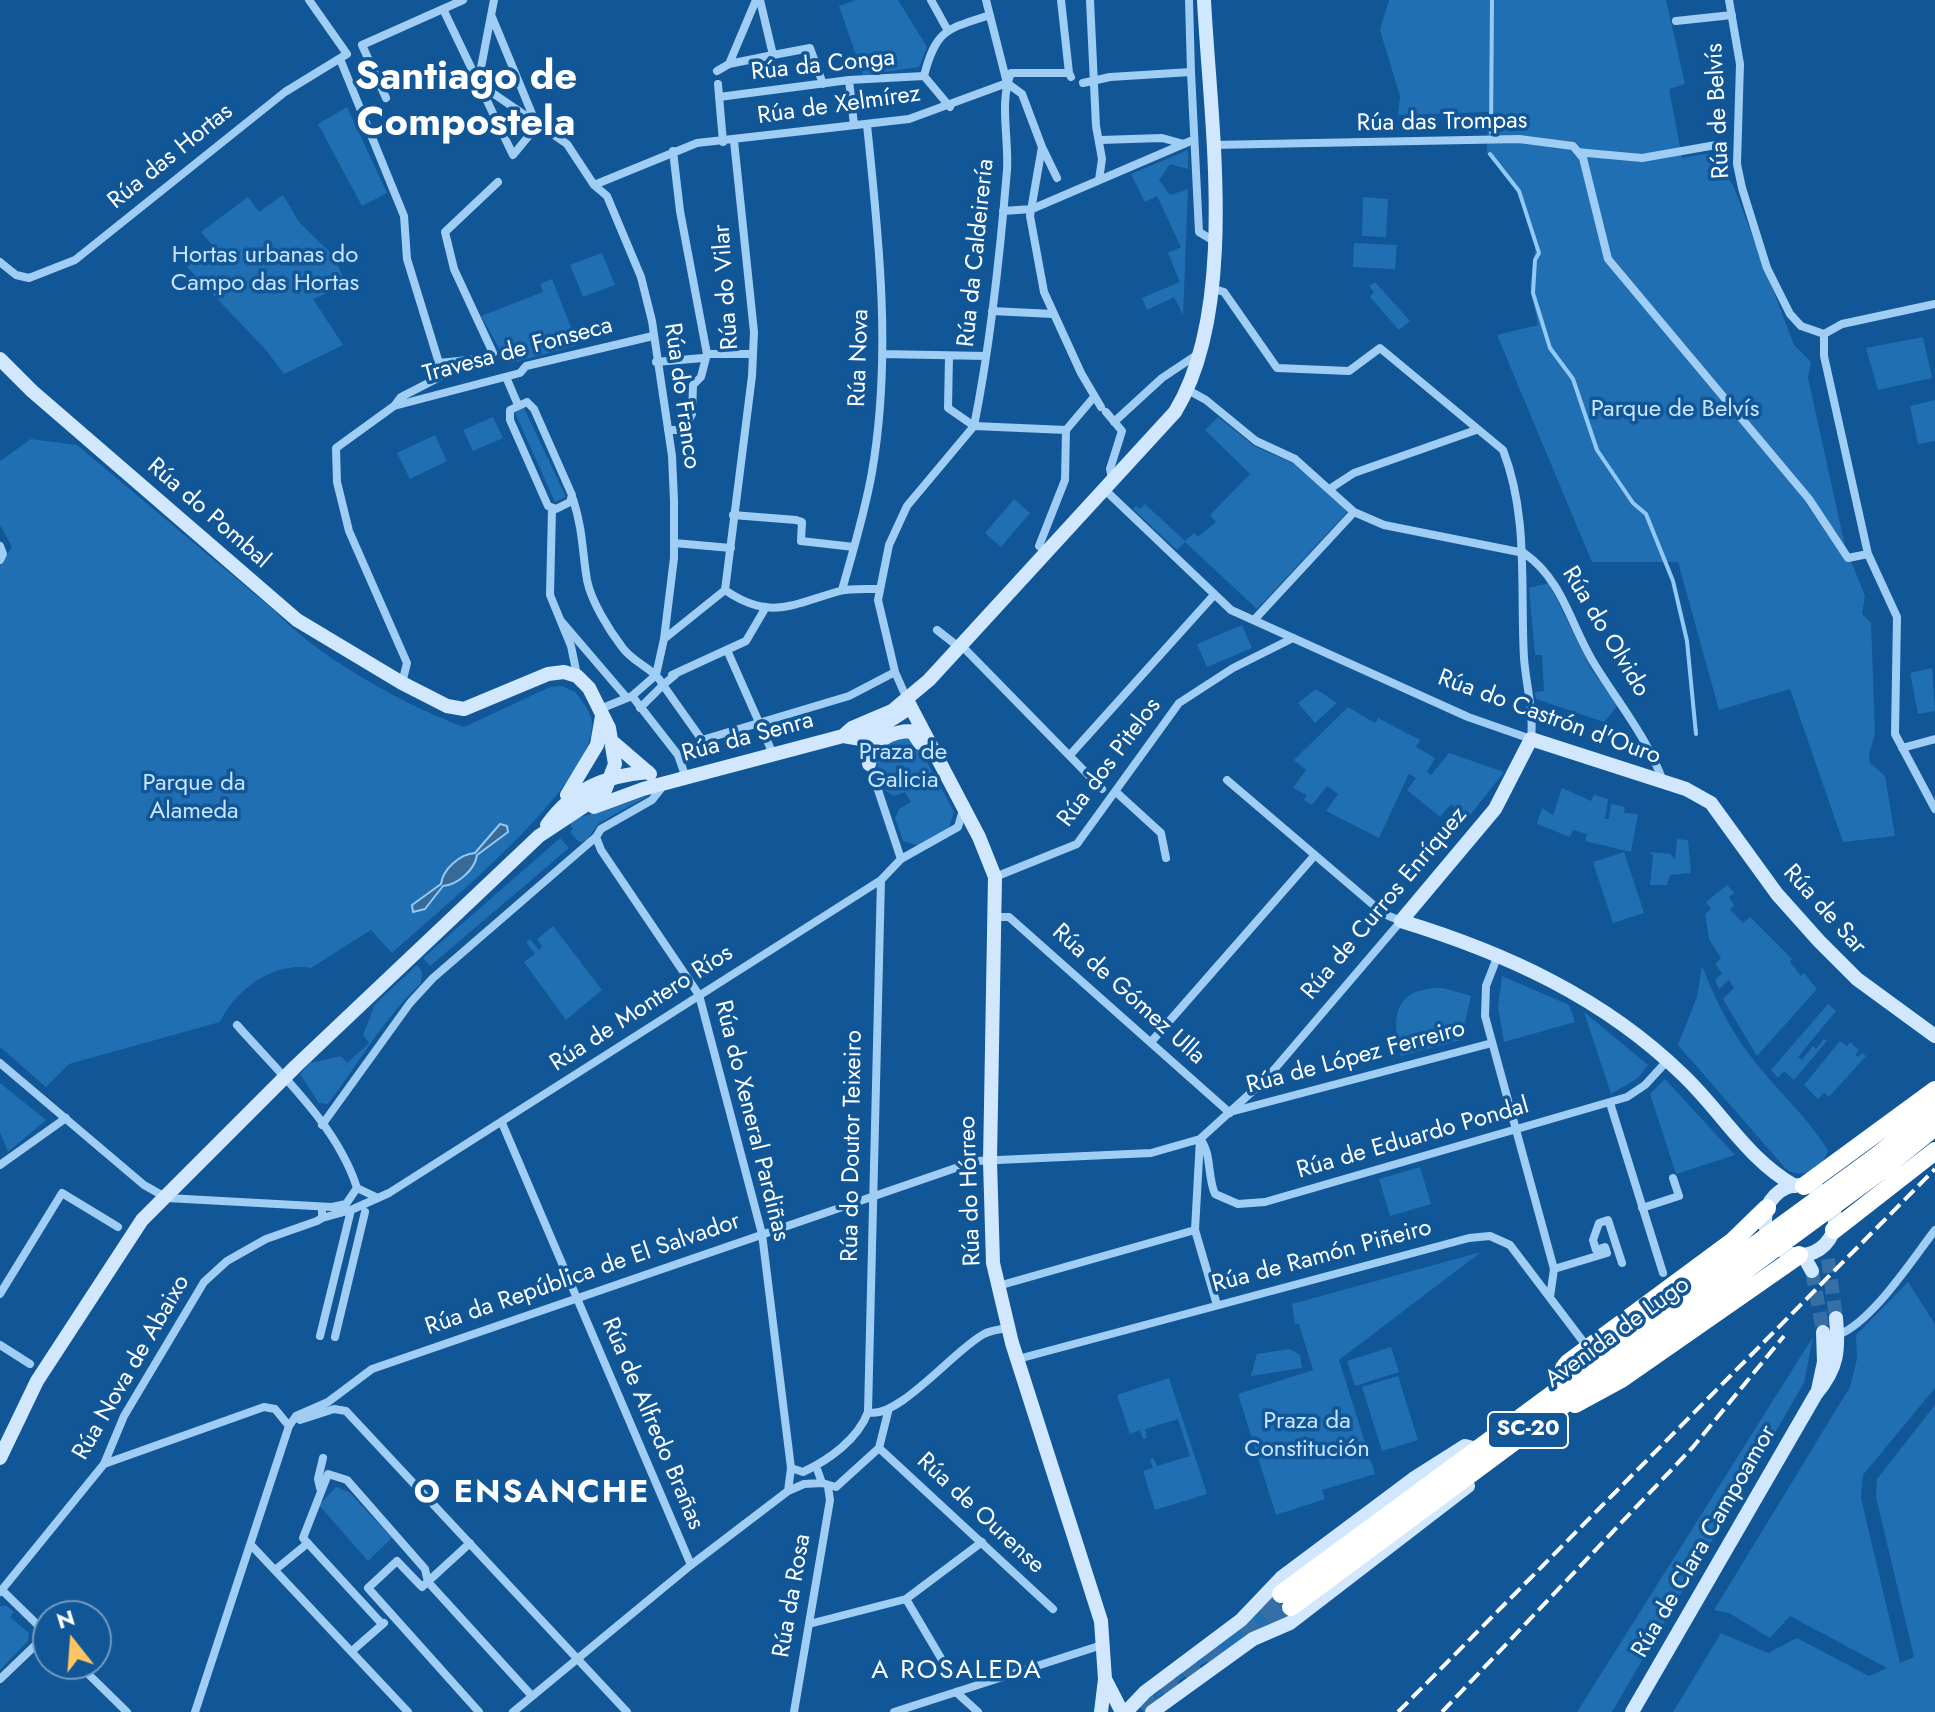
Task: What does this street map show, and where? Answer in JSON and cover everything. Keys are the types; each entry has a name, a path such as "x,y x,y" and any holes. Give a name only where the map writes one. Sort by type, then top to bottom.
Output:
{"highway":[{"path":"1800,1186 1935,1090"},
{"name":"Avenida de Lugo","path":"1878,1164 1935,1110"},
{"name":"Avenida de Lugo","path":"1760,1250 1565,1383 1286,1600 1544,1417 1760,1250 1878,1164 1935,1127"},
{"path":"1830,1236 1935,1151"},
{"path":"1565,1383 1564,1368 1733,1241 1769,1205"},
{"path":"1577,1404 1713,1303 1760,1250"},
{"path":"1544,1417 1577,1404 1648,1361 1801,1255"}],"street":[{"path":"309,0 343,56 404,216 407,259 439,363 438,378 401,397 394,406 338,445 335,458 349,531 407,663 402,683"},
{"path":"386,98 362,45 463,0"},
{"path":"478,83 494,0"},
{"path":"758,0 773,55"},
{"path":"729,64 758,0"},
{"path":"931,0 947,29 990,15"},
{"path":"986,0 1007,83 1022,94 1057,178"},
{"name":"Rúa de Xelmírez","path":"594,185 690,145 922,116 1007,83 1011,73 1070,75 1061,0"},
{"path":"1090,0 1100,140 1099,180"},
{"path":"1189,0 1189,142 1199,232 1214,241"},
{"path":"901,859 861,739 901,710 1175,412 1188,390 1202,351 1214,241 1204,0"},
{"name":"Rúa de Belvís","path":"1729,0 1740,64 1737,164 1742,188 1767,268 1790,314 1801,326 1824,334"},
{"path":"443,9 513,155 537,126"},
{"path":"1676,21 1732,15"},
{"path":"492,17 537,126"},
{"name":"Rúa da Conga","path":"719,97 849,80 924,76 932,47 947,29"},
{"path":"717,71 729,64 810,48 823,84"},
{"name":"Rúa das Hortas","path":"0,262 16,275 38,277 75,260 285,92 343,56"},
{"path":"1083,83 1191,72"},
{"path":"924,76 950,107"},
{"path":"849,80 854,125"},
{"path":"478,83 537,126"},
{"name":"Rúa da Caldeirería","path":"974,426 986,356 1003,211 1009,141 1007,83"},
{"path":"718,84 723,142"},
{"name":"Rúa Nova","path":"842,590 873,470 882,354 882,264 867,125"},
{"name":"Rúa do Franco","path":"537,126 567,144 594,185 607,196 641,277 668,430 674,543 659,679"},
{"path":"1100,140 1162,138 1189,142"},
{"name":"Rúa das Trompas","path":"1211,145 1519,139 1573,146 1578,152 1642,158 1716,145"},
{"name":"Rúa do Vilar","path":"725,590 753,354 734,141"},
{"path":"1003,211 1032,209 1189,142"},
{"path":"1042,147 1031,223 1044,292 1094,397 1122,431 1108,484"},
{"path":"668,430 683,430 692,414 693,385 701,377 705,356 673,151"},
{"path":"1578,152 1583,158 1609,261 1809,499 1848,558 1868,554"},
{"path":"439,363 488,358 493,353 454,269 445,232 498,182"},
{"path":"1211,288 1224,292 1277,368 1349,371 1380,348 1503,450 1512,472 1524,553 1520,593 1531,739"},
{"path":"1935,304 1842,324 1824,334 1824,356 1868,554 1897,617 1895,734 1935,809"},
{"path":"992,311 1053,314"},
{"name":"Travesa de Fonseca","path":"394,406 520,373 526,366 653,336"},
{"path":"1114,422 1162,378 1202,351"},
{"path":"656,362 753,354"},
{"path":"882,354 986,356"},
{"path":"949,356 948,408 974,426 1066,430"},
{"name":"Rúa do Pombal","path":"0,359 32,391 297,620 402,683 447,706 464,709 548,674 564,672 577,676"},
{"path":"506,377 518,405"},
{"path":"1188,390 1206,400 1256,441 1295,459 1331,488 1354,512 1384,525 1524,553"},
{"path":"1047,553 1039,546 1065,480 1066,430 1094,397"},
{"path":"0,1458 37,1381 134,1230 368,998 539,836 604,793 615,764 614,743 586,683 577,676 571,646 556,615 549,583 552,509 510,420 510,410 527,402 534,409 584,531 587,581 622,648 659,679 702,740 849,696 895,672"},
{"path":"901,710 878,589 889,545 907,506 974,426"},
{"path":"1331,488 1354,473 1476,430"},
{"name":"Rúa do Castrón d'Ouro","path":"1108,484 1231,610 1468,717 1699,795"},
{"path":"552,509 573,499"},
{"path":"1254,620 1354,512"},
{"path":"733,515 796,520 802,522 801,541 854,547"},
{"path":"674,543 731,548"},
{"name":"Rúa do Olvido","path":"1524,553 1539,563 1559,589 1594,664 1649,744 1663,782"},
{"path":"664,639 725,590 766,607 796,607 842,590 878,589"},
{"path":"1070,755 1214,595"},
{"path":"601,712 659,679 675,675 746,641 766,607"},
{"path":"556,615 678,755 686,778"},
{"path":"937,630 961,647 1102,789"},
{"name":"Rúa dos Pitelos","path":"995,877 1077,844 1179,703 1233,668 1293,638"},
{"path":"727,650 773,754"},
{"path":"640,708 659,679"},
{"name":"Rúa da Senra","path":"322,1125 410,1003 433,978 596,837 601,829 657,796 665,783 843,736 901,710"},
{"name":"Rúa do Hórreo","path":"901,710 963,808 995,877 990,1161 997,1286 1090,1584 1105,1644 1101,1712"},
{"path":"601,712 597,745 599,765 611,778 636,792"},
{"path":"869,764 870,751 876,743 896,733 912,731 953,806 963,808"},
{"name":"Rúa da Senra","path":"843,736 861,739"},
{"name":"Rúa de Curros Enríquez","path":"1200,1139 1258,1088 1495,809 1531,739"},
{"path":"1902,748 1935,739"},
{"name":"Rúa da Senra","path":"614,743 665,783"},
{"path":"539,836 562,805 597,745"},
{"path":"562,805 583,788 611,778 648,772"},
{"path":"1227,780 1384,914 1498,955 1556,982 1618,1018 1699,1091 1756,1160 1800,1186 1821,1192 1829,1201 1835,1218 1828,1259"},
{"path":"557,823 565,823 600,804 665,783"},
{"path":"1116,792 1161,833 1166,858"},
{"name":"Rúa de Sar","path":"1699,795 1720,814 1777,894 1819,941 1857,979 1935,1036"},
{"name":"Rúa de Montero Ríos","path":"322,1218 378,1198 502,1123 881,880 901,859 958,827 963,808"},
{"name":"Rúa do Xeneral Pardiñas","path":"596,837 601,850 699,995 762,1234 791,1468 788,1491"},
{"path":"1151,1042 1315,855"},
{"name":"Rúa do Doutor Teixeiro","path":"868,1412 881,880"},
{"name":"Rúa de Gómez Ulla","path":"995,917 1009,917 1230,1113"},
{"path":"1498,955 1485,994 1485,1016 1554,1269 1550,1297"},
{"path":"237,1025 322,1125 348,1161 357,1188 378,1198"},
{"name":"Rúa de López Ferreiro","path":"1230,1113 1492,1043"},
{"name":"Rúa de Eduardo Pondal","path":"1200,1139 1206,1146 1209,1178 1215,1194 1227,1201 1251,1204 1610,1103 1637,1091 1667,1061"},
{"path":"0,1063 144,1185 167,1198 322,1207 346,1204 357,1188"},
{"path":"1258,1088 1259,1097 1265,1104"},
{"path":"1610,1103 1663,1273"},
{"path":"0,1165 66,1118"},
{"name":"Rúa de Alfredo Brañas","path":"502,1123 691,1565"},
{"path":"1200,1139 1195,1230 1217,1305"},
{"name":"Rúa da República de El Salvador","path":"290,1425 296,1416 328,1402 372,1369 976,1161 1151,1153 1200,1139"},
{"path":"1756,1160 1769,1205 1765,1224 1771,1240 1778,1248 1801,1255 1812,1271"},
{"path":"1642,1208 1679,1196 1673,1178"},
{"path":"1769,1205 1783,1190 1800,1186"},
{"path":"0,1294 62,1193 118,1227"},
{"path":"322,1207 322,1218"},
{"path":"320,1336 351,1210"},
{"path":"335,1337 365,1212"},
{"name":"Rúa Nova de Abaixo","path":"1,1591 104,1464 124,1416 213,1271 266,1239 322,1218"},
{"path":"1554,1269 1607,1253 1605,1247 1596,1250 1593,1240 1599,1223 1608,1220 1622,1263"},
{"path":"997,1286 1195,1230"},
{"path":"1830,1334 1853,1327 1935,1230"},
{"name":"Rúa de Ramón Piñeiro","path":"1018,1359 1469,1238 1490,1236 1510,1245 1589,1348"},
{"path":"1801,1255 1830,1236"},
{"name":"Rúa de Clara Campoamor","path":"1632,1712 1816,1394 1833,1374 1838,1357 1830,1334 1836,1318"},
{"path":"513,1712 691,1565 788,1491 804,1484 836,1487 879,1448 888,1412 985,1333 1009,1328"},
{"path":"0,1345 30,1364"},
{"name":"Avenida de Lugo","path":"1152,1712 1253,1639 1290,1623 1577,1404"},
{"path":"104,1464 269,1407 290,1425"},
{"path":"195,1712 290,1425 322,1411 342,1409 627,1712"},
{"path":"791,1468 803,1472 816,1466 859,1433 868,1412 888,1412"},
{"name":"Avenida de Lugo","path":"1124,1712 1145,1692 1241,1620 1282,1577 1401,1488 1465,1446 1477,1449"},
{"name":"Rúa de Ourense","path":"879,1448 1053,1609"},
{"path":"321,1489 318,1479 323,1458"},
{"path":"816,1466 825,1485"},
{"path":"382,1624 303,1538 328,1474 347,1480 425,1569 428,1582 532,1696"},
{"name":"Rúa da Rosa","path":"794,1712 830,1500 825,1485"},
{"path":"809,1624 906,1599 982,1542"},
{"path":"275,1570 308,1543"},
{"path":"470,1543 422,1587 397,1561 368,1588 479,1712"},
{"path":"252,1546 408,1712"},
{"path":"1,1591 32,1620"},
{"path":"906,1599 948,1670"},
{"path":"352,1651 392,1616"},
{"path":"894,1712 1105,1644"},
{"path":"0,1679 32,1650"},
{"name":"Rúa do Hórreo","path":"1105,1679 1124,1712"},
{"path":"94,1680 127,1712"},
{"path":"956,1692 978,1712"},
{"path":"1110,1712 1124,1712"}],"green space":[{"path":"856,0 898,0 927,47 919,67 863,75 839,6"},
{"name":"Parque de Belvís","path":"1389,0 1666,0 1685,84 1669,89 1682,158 1710,153 1733,185 1794,345 1811,362 1808,378 1845,546 1865,596 1862,614 1871,623 1875,733 1869,755 1870,763 1885,776 1895,836 1843,842 1790,689 1719,710 1678,562 1592,562 1497,335 1538,325 1530,286 1536,242 1517,192 1487,153 1488,112 1398,115 1400,96 1380,30"},
{"path":"347,107 387,193 362,206 318,124"},
{"path":"1188,150 1188,169 1170,164 1159,180 1170,195 1188,189 1183,315 1174,297 1147,310 1142,298 1180,282 1168,253 1181,247 1157,196 1145,202 1131,174"},
{"name":"Hortas urbanas do Campo das Hortas","path":"283,195 299,222 334,256 346,285 313,299 343,345 284,374 265,349 187,267 214,247 201,232 248,197 259,212"},
{"path":"1363,197 1388,199 1386,237 1362,236"},
{"path":"1354,243 1397,245 1395,269 1353,267"},
{"path":"602,253 615,285 583,297 570,265"},
{"path":"552,279 578,345 508,364 481,316 543,292 540,284"},
{"path":"1375,282 1410,321 1399,330 1370,297 1374,292 1369,286"},
{"path":"1923,337 1932,378 1878,390 1866,348"},
{"path":"1935,400 1935,441 1918,444 1910,406"},
{"path":"524,408 566,497 555,502 515,413"},
{"path":"493,417 503,438 473,451 463,430"},
{"path":"1218,417 1254,446 1299,466 1349,510 1257,609 1185,542 1177,550 1133,509 1136,506 1140,509 1145,504 1185,541 1194,533 1198,537 1216,522 1210,515 1250,474 1205,430"},
{"path":"435,435 447,461 410,479 397,453"},
{"name":"Parque da Alameda","path":"31,439 77,445 314,645 390,693 464,727 550,687 562,686 578,695 592,720 586,750 568,780 542,813 476,878 392,953 371,930 311,968 283,969 257,980 235,999 220,1022 69,1064 46,1087 0,1047 0,566 12,547 0,525 0,461"},
{"path":"1014,499 1030,513 1001,547 985,533"},
{"path":"1549,583 1591,669 1618,705 1604,722 1536,699 1535,692 1544,691 1542,655 1535,655 1529,588"},
{"path":"1242,625 1252,648 1207,667 1197,644"},
{"path":"1932,668 1935,711 1918,714 1910,673"},
{"path":"1316,689 1337,703 1315,723 1298,703"},
{"path":"1348,707 1375,723 1378,718 1420,740 1416,747 1435,758 1427,772 1431,775 1449,753 1504,772 1468,818 1451,804 1440,817 1407,790 1416,778 1409,774 1379,838 1326,811 1338,794 1327,786 1312,805 1304,800 1307,795 1293,788 1306,770 1294,760"},
{"name":"Praza de Galicia","path":"905,735 917,743 954,812 949,827 920,846 903,841 895,818 899,809 911,802 905,792 894,796 886,791 876,762 876,751"},
{"path":"1562,788 1591,801 1594,795 1608,799 1605,819 1609,819 1611,804 1625,807 1624,813 1638,814 1631,852 1585,841 1587,834 1573,830 1570,837 1537,824 1542,808 1553,815"},
{"path":"650,795 599,823 586,841 579,842 570,832 573,829 569,823 578,818"},
{"path":"560,838 569,848 430,966 423,958"},
{"path":"1677,839 1688,840 1691,873 1670,875 1667,885 1650,885 1653,855 1649,852 1670,854 1675,859"},
{"path":"1624,852 1644,913 1613,923 1593,862"},
{"path":"1727,885 1734,893 1729,897 1734,905 1730,909 1743,923 1750,917 1792,959 1790,962 1801,976 1804,973 1817,989 1757,1056 1723,999 1734,988 1729,980 1719,989 1715,980 1722,973 1715,964 1721,958 1709,939 1705,914 1711,909 1706,902"},
{"path":"553,926 602,990 566,1020 524,962 535,954 526,942 530,939 539,950 542,946 537,939"},
{"path":"417,965 422,972 421,983 383,1026 328,1104 319,1103 300,1074 310,1063 341,1056 347,1063 369,1043 363,1035 375,1004"},
{"path":"1702,966 1722,1012 1742,1044 1828,1150 1822,1162 1812,1170 1799,1173 1786,1169 1678,1045 1697,997"},
{"path":"1502,976 1569,1005 1575,1022 1504,1042 1498,1007"},
{"path":"1443,988 1471,996 1461,1040 1401,1056 1396,1029 1400,1007 1414,993"},
{"path":"1828,1004 1836,1011 1798,1057 1802,1060 1813,1046 1816,1049 1824,1039 1827,1041 1794,1080 1784,1071 1778,1078 1771,1070"},
{"path":"1584,1012 1648,1065 1638,1078 1611,1094"},
{"path":"1840,1041 1847,1046 1850,1042 1859,1050 1855,1055 1858,1057 1862,1053 1866,1056 1829,1097 1824,1093 1818,1099 1804,1085"},
{"path":"1665,1079 1735,1155 1676,1174 1650,1094"},
{"path":"0,1083 46,1120 8,1152 0,1132"},
{"path":"1420,1167 1431,1204 1390,1216 1379,1179"},
{"name":"Praza da Constitución","path":"1481,1252 1339,1360 1375,1474 1322,1490 1325,1499 1276,1515 1238,1394 1313,1370 1299,1324 1295,1324 1292,1304"},
{"path":"1908,1282 1935,1324 1935,1388 1863,1475 1861,1498 1900,1663 1914,1657 1876,1497 1877,1479 1935,1405 1935,1712 1673,1712 1721,1633 1768,1653 1797,1638 1869,1676 1887,1668 1790,1616 1770,1638 1729,1613 1714,1610 1850,1387 1857,1359 1856,1335"},
{"path":"1813,1337 1804,1383 1612,1712 1577,1712"},
{"path":"1391,1347 1399,1372 1355,1386 1347,1361"},
{"path":"1290,1349 1300,1355 1302,1368 1251,1376 1257,1354"},
{"path":"1398,1376 1418,1440 1382,1451 1362,1387"},
{"path":"1169,1378 1207,1494 1155,1510 1143,1471 1153,1468 1150,1459 1153,1458 1157,1466 1190,1456 1178,1419 1145,1429 1147,1438 1143,1439 1140,1430 1130,1434 1117,1395"},
{"path":"336,1487 349,1492 392,1538 368,1561 319,1505"},
{"path":"1278,1585 1298,1612 1194,1669 1157,1699 1154,1695 1248,1623"},
{"path":"0,1606 7,1606 14,1612 10,1617 29,1633 28,1641 0,1670"}],"shaded area":[{"path":"500,824 507,826 508,832 477,855 464,876 443,886 425,909 413,912 412,905 441,884 453,863 475,853"}],"waterway":[{"path":"1491,132 1492,0"},
{"path":"1490,154 1519,191 1539,253 1535,260 1533,293 1550,348 1573,379 1597,450 1633,503 1646,514 1673,581 1687,641 1696,734"}],"tunnel":[{"path":"1828,1259 1836,1318"},
{"path":"1812,1271 1823,1332"},
{"path":"1238,1628 1281,1594"},
{"path":"1248,1640 1291,1607"},
{"path":"1144,1712 1218,1644"}],"railway":[{"path":"1398,1712 1935,1169"},
{"path":"1442,1712 1693,1447 1784,1336"}],"district":[{"name":"Santiago de Compostela","path":"466,102"},
{"name":"O ENSANCHE","path":"532,1494"},
{"name":"A ROSALEDA","path":"957,1672"}]}
